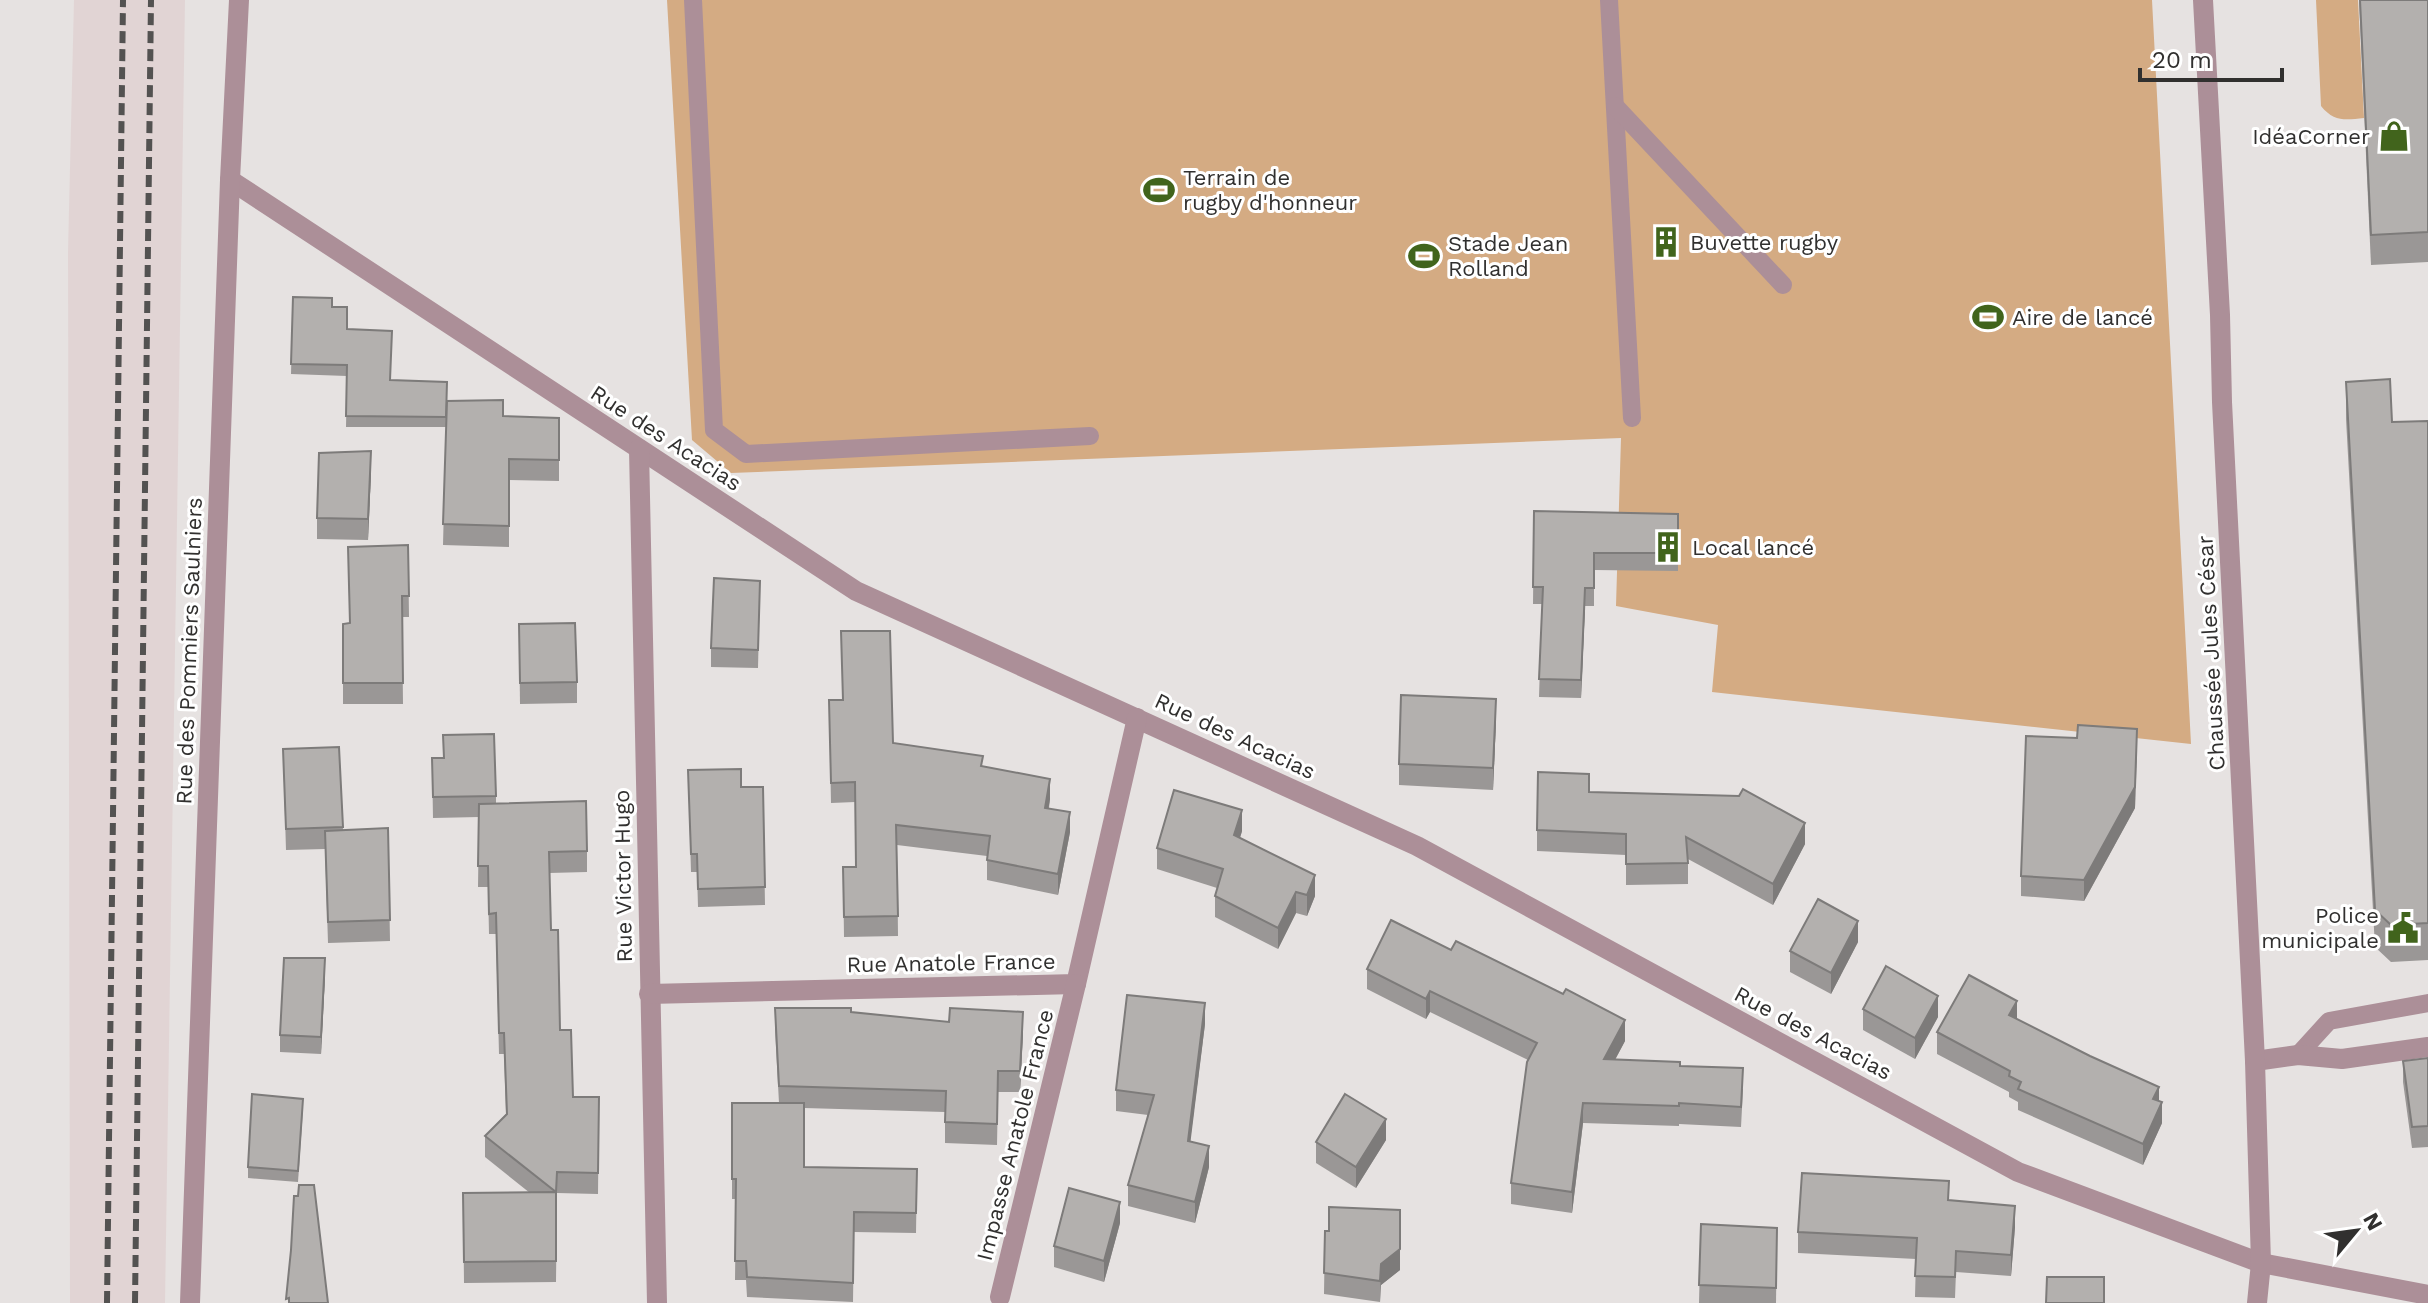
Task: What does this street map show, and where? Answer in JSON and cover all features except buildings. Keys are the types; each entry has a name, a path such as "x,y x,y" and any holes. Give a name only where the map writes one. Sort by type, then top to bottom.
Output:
{"street":[{"name":"Rue des Pommiers Saulniers","path":"190,1303 239,0"},
{"name":"Chaussée Jules César","path":"2203,0 2255,1061 2261,1263 2257,1303"},
{"name":"Rue des Acacias","path":"230,180 856,591 1417,846 2018,1172 2261,1263"},
{"name":"Rue Victor Hugo","path":"639,449 657,1303"},
{"name":"Rue Anatole France","path":"649,994 1076,984 1137,718"},
{"name":"Impasse Anatole France","path":"1000,1297 1076,984"},
{"path":"2255,1061 2298,1055 2342,1059 2428,1047"},
{"path":"2261,1263 2428,1295"}],"lane":[{"path":"693,0 714,430 746,454 1090,436"},
{"path":"1609,0 1632,418"},
{"path":"1615,106 1783,285"},
{"path":"2298,1055 2329,1021 2428,1003"}],"shaded area":[{"path":"74,0 185,0 165,1303 70,1303 68,252"},
{"name":"Stade Jean Rolland","path":"667,0 2152,0 2191,744 1712,692 1718,625 1616,606 1621,438 731,473 692,440"},
{"path":"2316,0 2358,0 2364,118 2340,119 2321,106"}],"railway":[{"path":"107,1303 123,0"},
{"path":"135,1303 151,0"}],"place":[{"name":"IdéaCorner","path":"2394,136"},
{"name":"Terrain de rugby d'honneur","path":"1159,190"},
{"name":"Buvette rugby","path":"1666,242"},
{"name":"Stade Jean Rolland","path":"1424,256"},
{"name":"Aire de lancé","path":"1988,317"},
{"name":"Local lancé","path":"1668,547"},
{"name":"Police municipale","path":"2403,928"}]}
